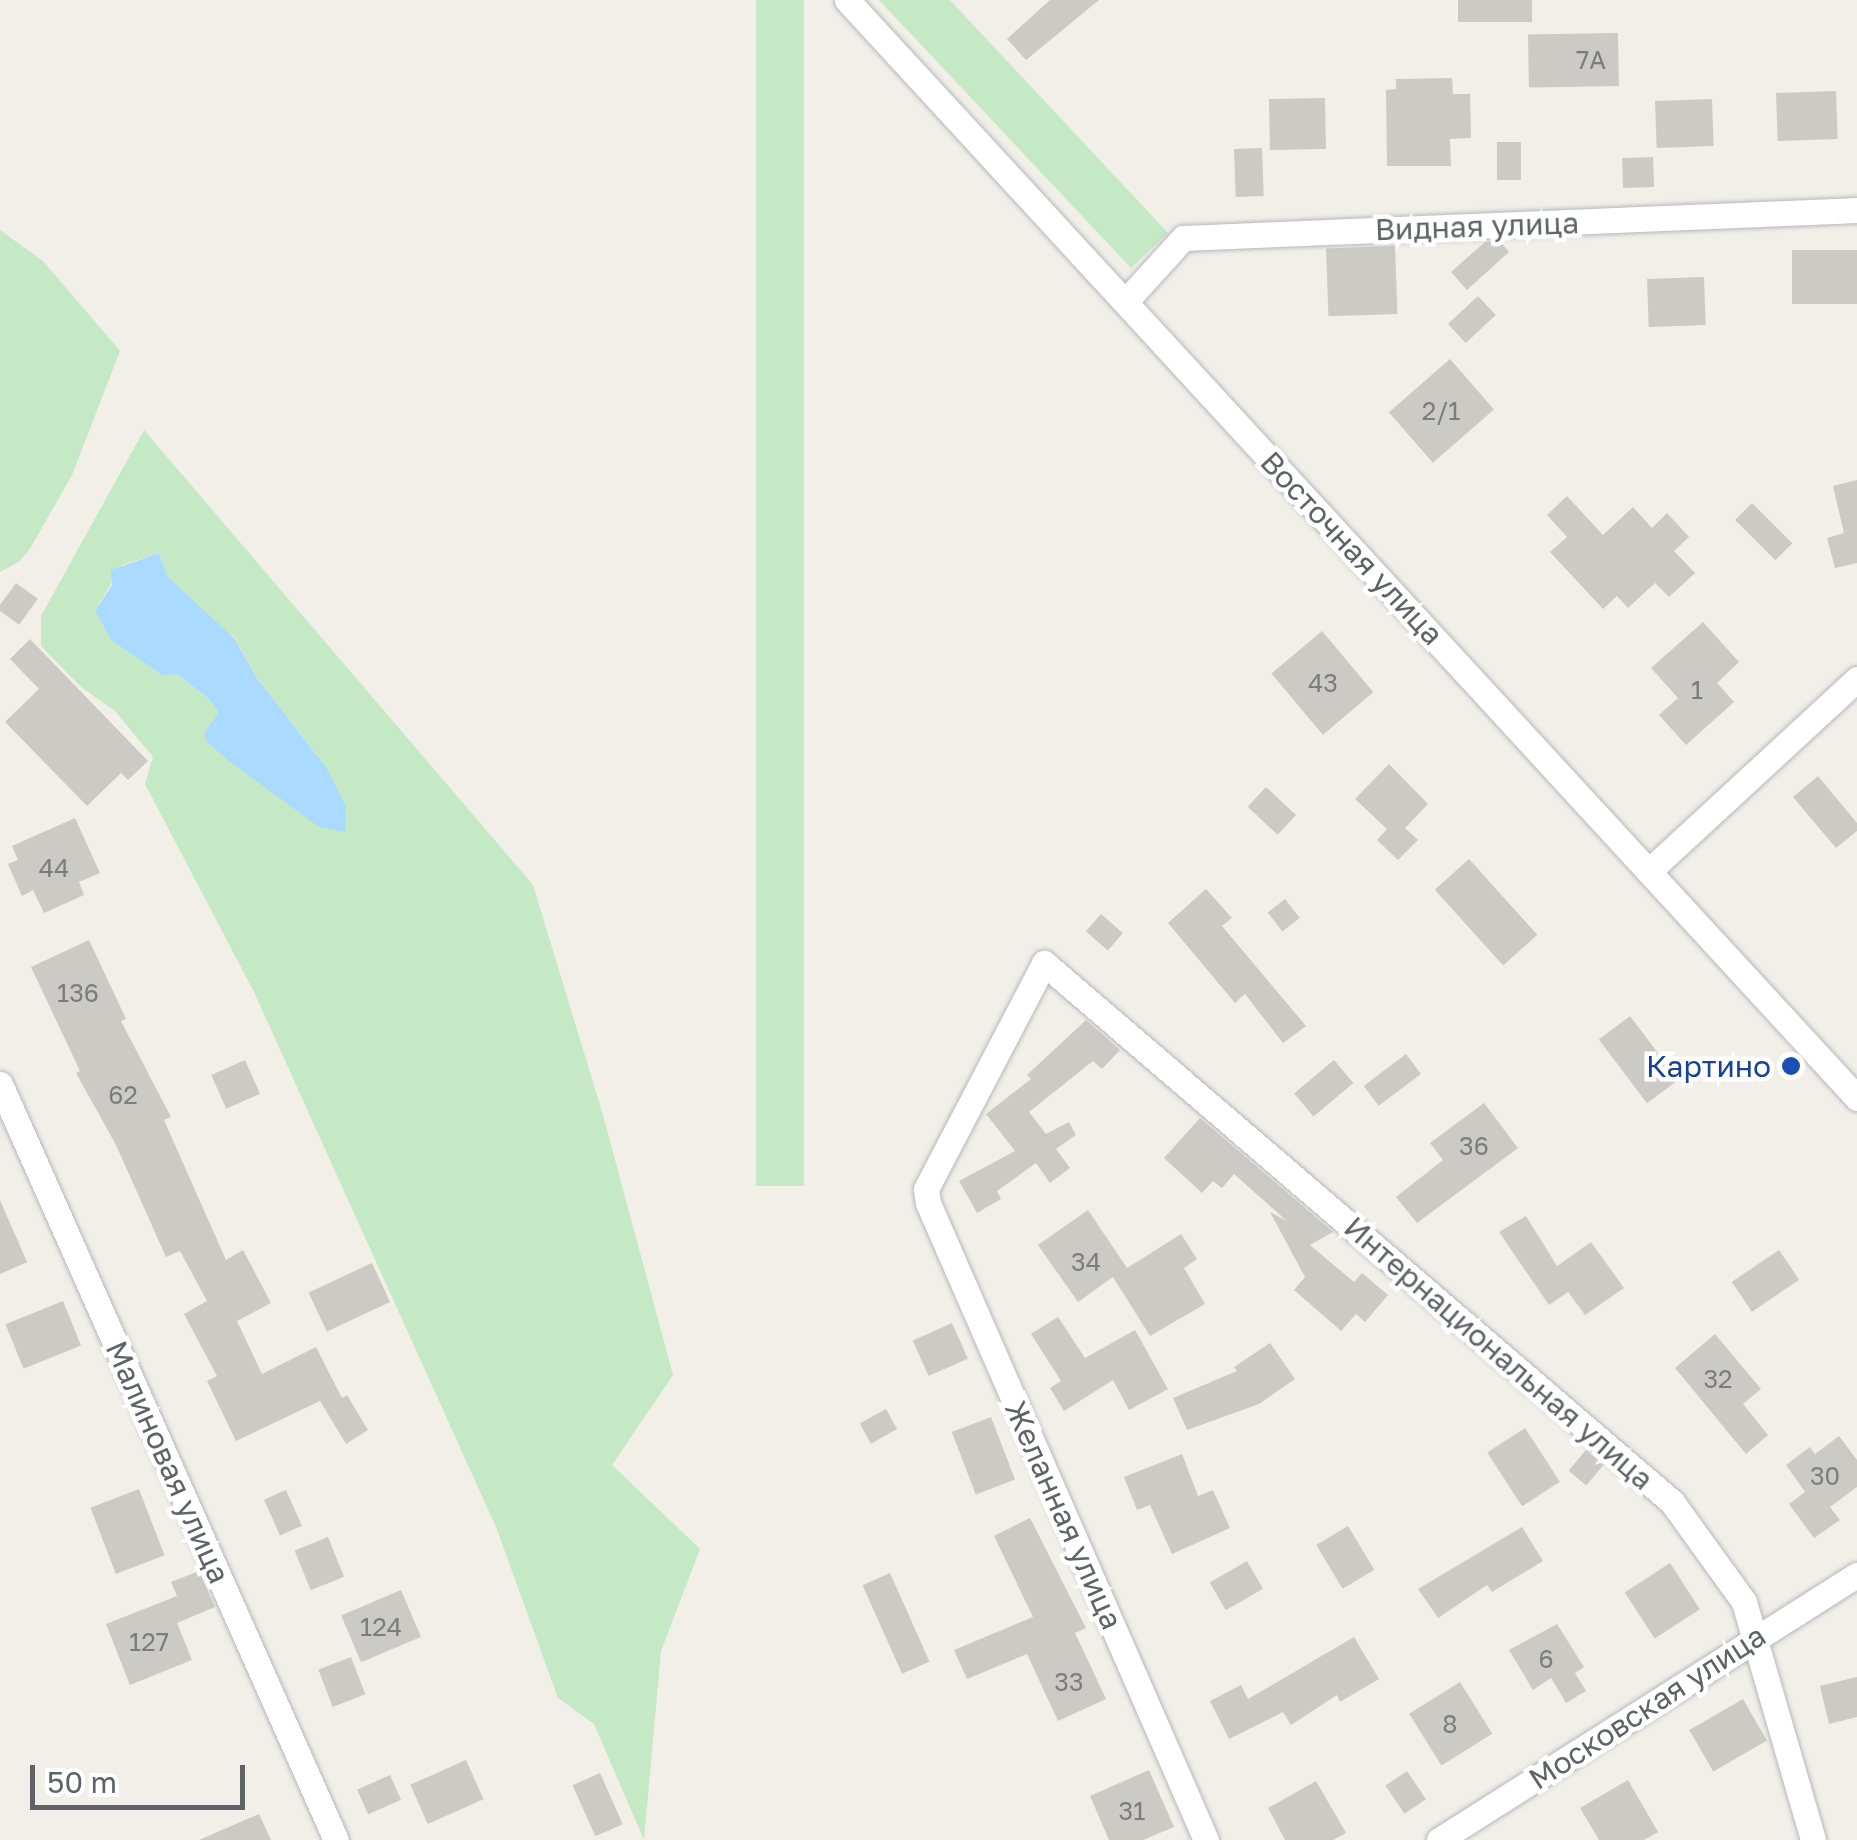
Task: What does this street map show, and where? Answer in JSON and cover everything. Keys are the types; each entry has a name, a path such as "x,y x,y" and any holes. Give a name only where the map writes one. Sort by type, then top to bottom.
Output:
{"street":[{"name":"Восточная улица","path":"847,0 1857,1098"},
{"name":"Видная улица","path":"1126,302 1183,238 1857,210"},
{"path":"1649,871 1857,679"},
{"name":"Желанная улица","path":"1044,962 926,1189 928,1202 1206,1840"},
{"name":"Интернациональная улица","path":"1044,962 1672,1502 1744,1602 1813,1840"},
{"name":"Малиновая улица","path":"0,1084 336,1840"},
{"name":"Московская улица","path":"1439,1840 1857,1575"}],"green space":[{"path":"756,0 804,0 804,1186 756,1186"},
{"path":"879,0 950,0 1168,233 1131,268"},
{"path":"0,230 43,261 120,351 72,475 31,547 20,561 0,572"},
{"path":"144,430 533,885 603,1115 673,1375 612,1465 700,1549 661,1651 644,1840 594,1724 558,1698 496,1527 254,992 145,784 153,757 115,711 81,687 41,646 41,616","holes":["159,553 167,576 190,602 235,638 256,677 326,767 290,804 207,742 219,713 209,699 177,674 163,676 111,640 95,611 122,565"]}],"water":[{"path":"159,553 167,576 235,639 256,677 326,767 346,806 346,832 319,827 229,761 207,742 204,733 219,713 209,699 177,674 163,676 111,640 95,611 112,585 111,570"}],"building":[{"path":"1050,0 1099,0 1026,60 1007,39"},
{"path":"1458,0 1532,0 1532,22 1458,22"},
{"path":"1618,33 1619,86 1529,88 1528,35"},
{"path":"1452,78 1453,94 1470,94 1471,138 1450,139 1451,166 1387,166 1386,90 1396,89 1396,79"},
{"path":"1836,91 1838,139 1778,141 1776,93"},
{"path":"1325,98 1326,149 1270,150 1269,99"},
{"path":"1712,99 1714,146 1657,148 1655,101"},
{"path":"1497,142 1521,142 1521,180 1497,180"},
{"path":"1262,148 1264,196 1236,197 1234,149"},
{"path":"1653,157 1654,187 1623,188 1622,158"},
{"path":"1500,241 1509,252 1467,290 1451,272 1485,242"},
{"path":"1395,246 1397,314 1328,316 1326,248"},
{"path":"1792,250 1857,250 1857,304 1792,304"},
{"path":"1704,277 1706,325 1649,327 1647,279"},
{"path":"1478,296 1496,315 1466,343 1448,324"},
{"path":"1450,359 1494,410 1433,463 1389,412"},
{"path":"1857,480 1857,563 1835,568 1827,538 1844,533 1833,486"},
{"path":"1567,496 1603,535 1633,507 1652,528 1667,513 1689,537 1674,551 1695,573 1669,597 1655,583 1628,608 1617,596 1603,609 1550,552 1567,537 1547,515"},
{"path":"1752,503 1792,543 1775,560 1735,520"},
{"path":"16,583 38,599 19,625 0,611"},
{"path":"1703,622 1739,662 1717,683 1734,702 1686,745 1659,715 1678,698 1651,668"},
{"path":"1322,631 1373,692 1323,735 1271,673"},
{"path":"30,639 148,761 128,780 121,773 87,806 5,722 39,689 10,659"},
{"path":"1389,764 1428,804 1405,828 1418,840 1398,860 1377,840 1387,829 1355,799"},
{"path":"1818,776 1857,823 1857,831 1836,848 1793,797"},
{"path":"1266,787 1296,815 1278,835 1248,807"},
{"path":"75,818 100,873 79,882 84,895 44,913 33,890 22,896 8,864 18,860 12,846"},
{"path":"1469,859 1537,935 1503,966 1435,890"},
{"path":"1206,889 1232,918 1222,926 1306,1026 1283,1043 1245,994 1235,1003 1168,923"},
{"path":"1285,899 1300,918 1282,931 1268,913"},
{"path":"1101,914 1123,933 1108,950 1086,931"},
{"path":"89,940 126,1019 121,1021 171,1117 164,1120 226,1260 243,1250 271,1303 237,1321 262,1374 316,1347 342,1398 347,1395 368,1430 346,1444 320,1401 236,1441 207,1381 217,1376 184,1314 207,1301 180,1251 166,1257 116,1145 76,1073 80,1071 31,967"},
{"path":"1630,1016 1678,1080 1647,1103 1599,1039"},
{"path":"1086,1020 1120,1050 1102,1069 1093,1061 1029,1112 1046,1134 1069,1122 1076,1135 1056,1149 1070,1168 1050,1183 1036,1163 997,1191 1001,1199 977,1213 959,1181 1015,1151 986,1114 1031,1079 1027,1075"},
{"path":"1406,1054 1421,1074 1379,1106 1364,1086"},
{"path":"245,1060 260,1094 226,1109 211,1075"},
{"path":"1334,1060 1353,1083 1313,1116 1294,1093"},
{"path":"1484,1103 1518,1148 1417,1223 1396,1197 1443,1160 1430,1143"},
{"path":"1200,1118 1333,1232 1310,1245 1354,1282 1362,1273 1388,1295 1365,1322 1356,1314 1341,1331 1294,1290 1305,1277 1270,1212 1287,1221 1234,1174 1222,1188 1213,1181 1202,1193 1164,1158"},
{"path":"0,1200 27,1262 0,1274"},
{"path":"1088,1210 1127,1268 1181,1234 1197,1259 1184,1268 1205,1304 1150,1336 1113,1277 1078,1302 1038,1245"},
{"path":"1526,1216 1557,1266 1591,1242 1624,1288 1585,1315 1568,1292 1549,1305 1499,1232"},
{"path":"1779,1250 1799,1280 1752,1312 1732,1282"},
{"path":"372,1263 390,1302 327,1332 309,1293"},
{"path":"63,1301 81,1346 23,1369 6,1324"},
{"path":"1058,1317 1085,1358 1135,1330 1168,1389 1129,1410 1113,1380 1064,1411 1050,1388 1061,1381 1031,1334"},
{"path":"952,1323 968,1359 929,1376 913,1340"},
{"path":"1715,1334 1761,1389 1743,1404 1768,1435 1746,1454 1675,1368"},
{"path":"1270,1343 1295,1379 1259,1404 1187,1430 1173,1398 1237,1371 1234,1367"},
{"path":"886,1409 897,1429 871,1444 860,1424"},
{"path":"991,1417 1015,1480 976,1495 952,1432"},
{"path":"1525,1428 1560,1482 1522,1506 1487,1453"},
{"path":"1839,1436 1857,1460 1857,1487 1830,1507 1840,1520 1814,1538 1789,1504 1805,1492 1786,1465 1810,1447 1815,1454"},
{"path":"1586,1450 1604,1465 1586,1485 1569,1471"},
{"path":"1182,1454 1198,1496 1213,1490 1230,1528 1172,1554 1150,1505 1137,1510 1124,1477"},
{"path":"139,1489 164,1555 116,1574 90,1508"},
{"path":"286,1490 302,1526 280,1535 264,1500"},
{"path":"1030,1518 1086,1628 1075,1633 1106,1699 1058,1721 1027,1654 967,1679 954,1650 1033,1617 994,1536"},
{"path":"1348,1526 1374,1570 1343,1589 1316,1545"},
{"path":"1522,1527 1543,1561 1492,1592 1487,1585 1438,1618 1418,1589"},
{"path":"328,1537 344,1577 311,1590 295,1550"},
{"path":"1247,1561 1263,1589 1226,1610 1210,1582"},
{"path":"1670,1563 1700,1609 1655,1639 1625,1592"},
{"path":"199,1571 215,1607 177,1623 192,1660 130,1685 106,1624 177,1596 171,1582"},
{"path":"890,1573 929,1662 902,1674 863,1585"},
{"path":"401,1590 421,1637 361,1662 341,1615"},
{"path":"1557,1624 1584,1667 1575,1673 1586,1691 1566,1703 1551,1678 1533,1690 1509,1650"},
{"path":"1354,1637 1379,1679 1340,1702 1337,1695 1291,1725 1283,1712 1229,1739 1210,1701 1241,1685 1248,1699"},
{"path":"351,1657 365,1694 333,1707 318,1670"},
{"path":"1857,1677 1857,1717 1829,1724 1820,1686"},
{"path":"1460,1682 1492,1734 1441,1766 1409,1714"},
{"path":"1743,1699 1767,1741 1713,1772 1689,1730"},
{"path":"466,1760 483,1799 428,1824 410,1785"},
{"path":"1149,1770 1174,1827 1143,1840 1109,1840 1090,1796"},
{"path":"1407,1771 1426,1799 1404,1814 1385,1786"},
{"path":"600,1773 623,1824 595,1836 573,1785"},
{"path":"390,1775 401,1800 368,1814 357,1790"},
{"path":"1628,1780 1658,1832 1644,1840 1599,1840 1580,1808"},
{"path":"1316,1781 1346,1833 1333,1840 1285,1840 1268,1808"},
{"path":"259,1814 271,1840 199,1840"}],"place":[{"name":"Картино","path":"1791,1066"}]}
